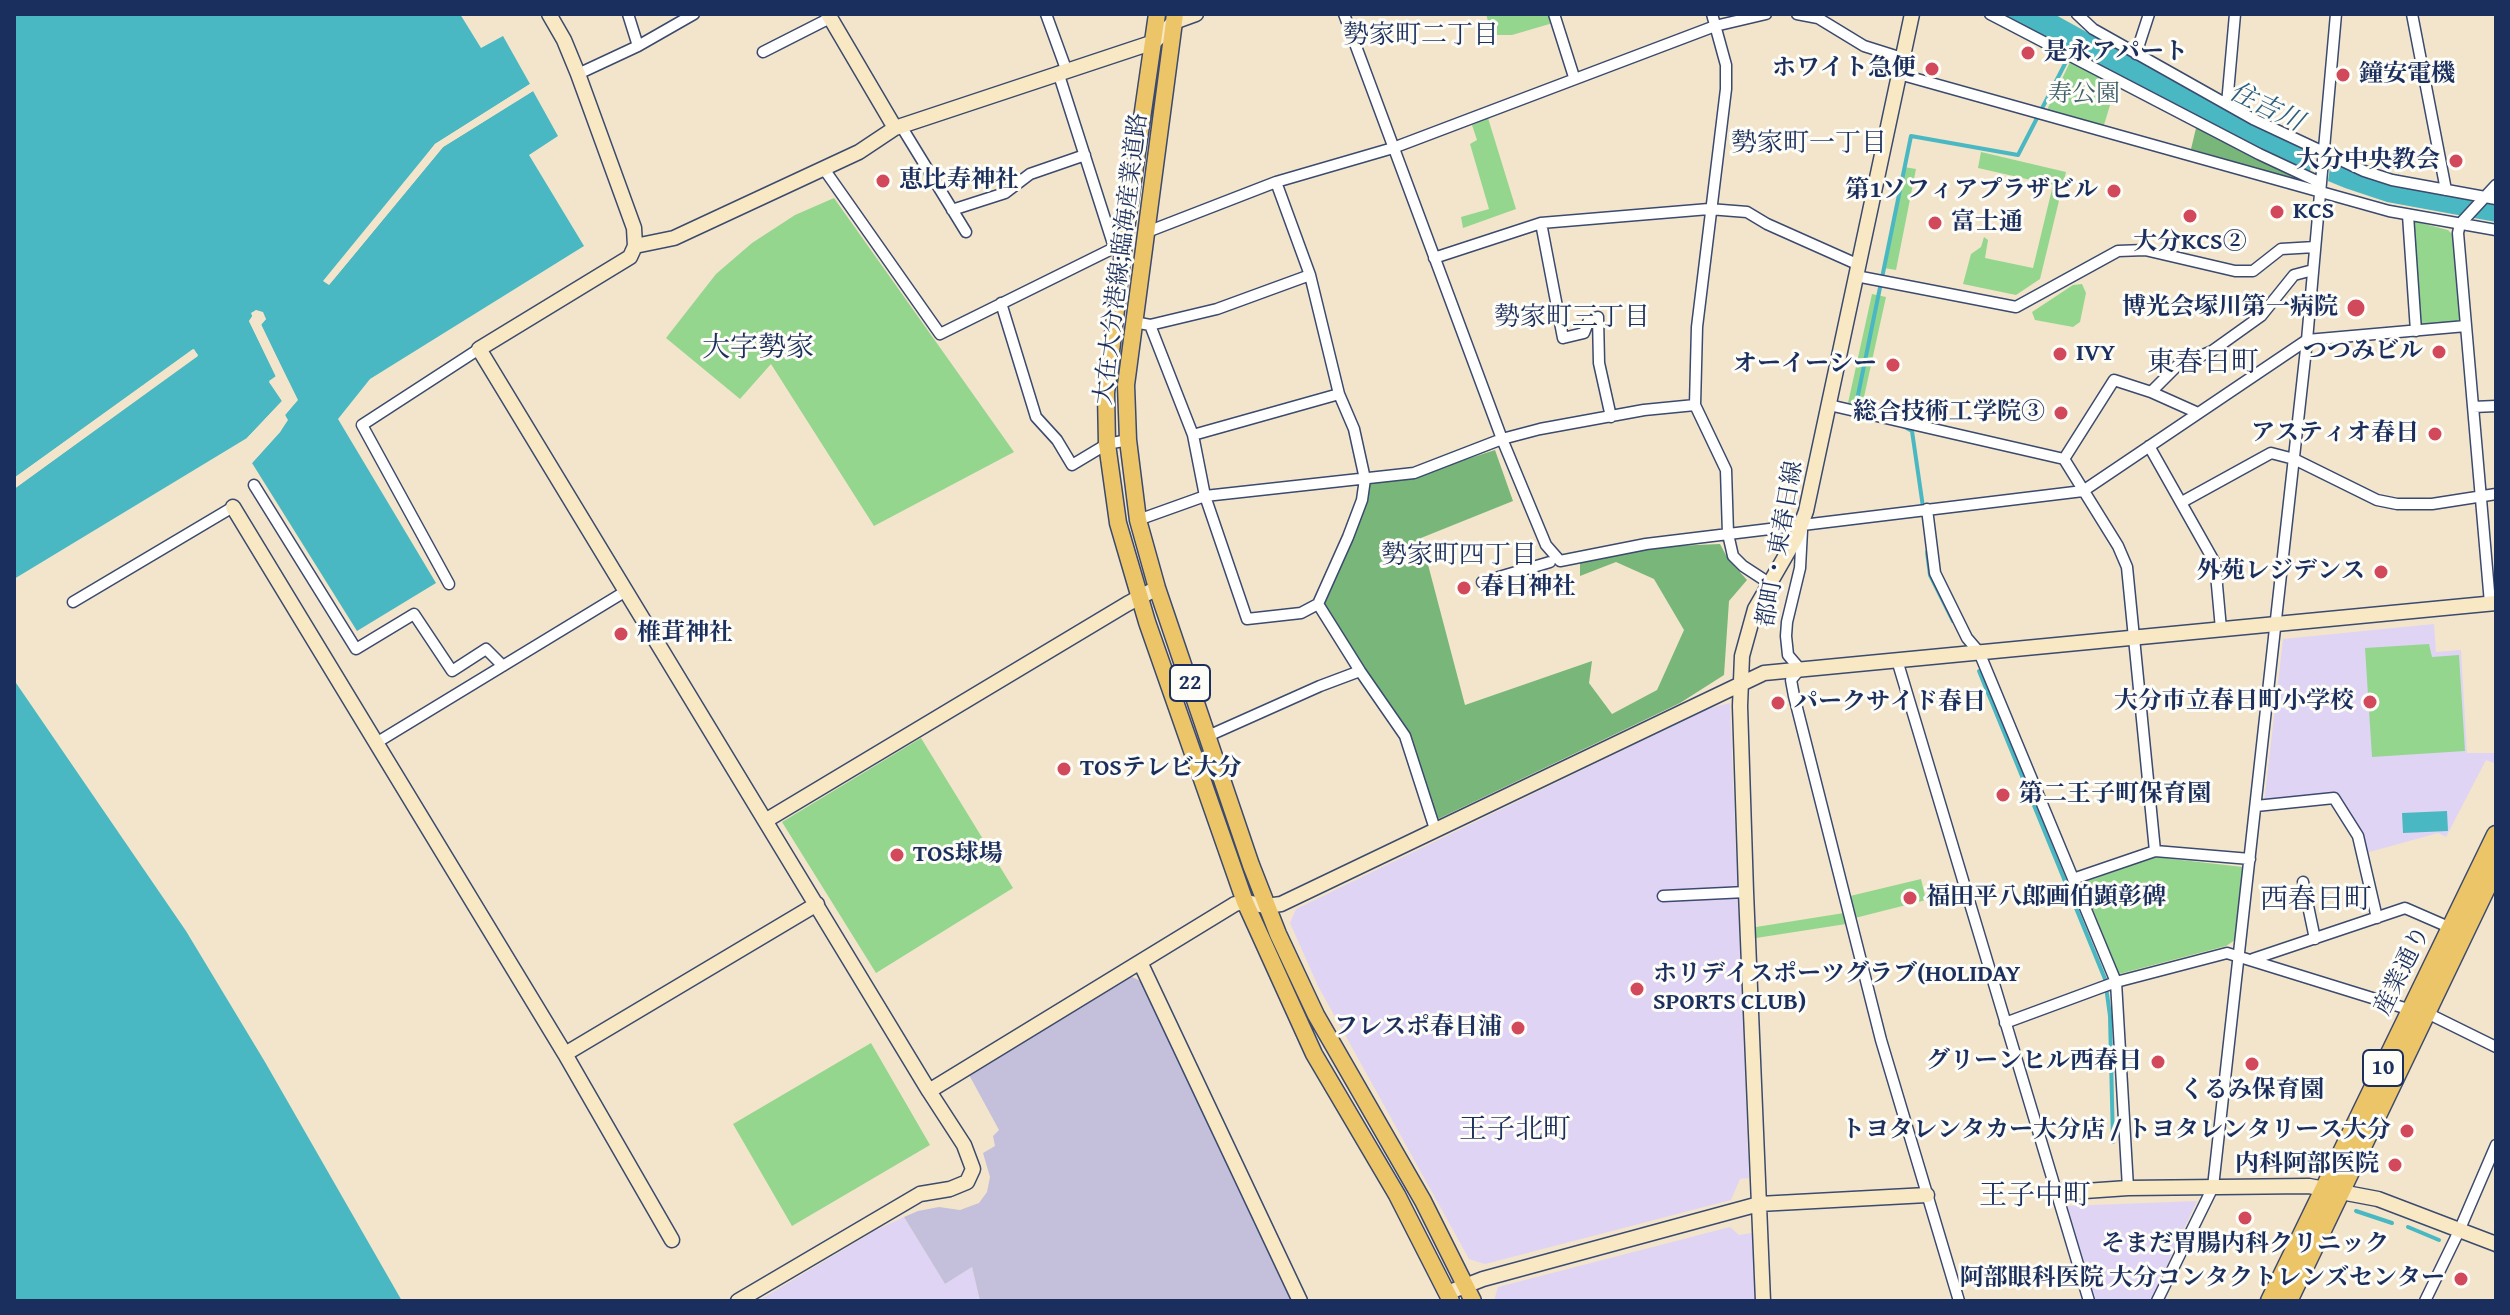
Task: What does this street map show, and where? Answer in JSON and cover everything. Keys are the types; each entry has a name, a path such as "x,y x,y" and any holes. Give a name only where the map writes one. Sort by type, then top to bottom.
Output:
{"highway":[{"name":"産業通り","path":"2418,1011 2451,928 2496,835"},
{"name":"産業通り","path":"2288,1301 2333,1190 2418,1011 2496,867"},
{"name":"産業通り","path":"2270,1301 2333,1190"}],"main road":[{"name":"大在大分港線;臨海産業道路","path":"1157,14 1119,245 1108,369 1107,444 1118,523 1139,596 1245,902 1314,1054 1397,1195 1449,1297"},
{"name":"大在大分港線;臨海産業道路","path":"1175,18 1147,232 1142,323 1126,385 1128,440 1138,520 1157,588 1266,906 1316,1015 1423,1201 1473,1301"}],"street":[{"path":"449,584 362,425 630,257 635,246 634,228 578,74 549,14"},
{"path":"628,14 638,46"},
{"path":"578,74 638,46 694,14"},
{"path":"824,169 940,334 1119,245 1107,233 1046,14"},
{"path":"635,246 674,238 859,152 898,127 1154,42 1175,18 1196,14"},
{"path":"1344,14 1502,439 1546,545 1560,561 1631,546 2083,491 2307,340 2466,326"},
{"path":"1554,14 1574,77"},
{"path":"1712,14 1726,65 1726,89 1697,327 1695,405 1726,470 1731,549 1738,561 1769,583"},
{"path":"1147,232 1276,182 1393,148 1715,26 1766,14"},
{"path":"1797,14 1818,18 1864,46 1902,58"},
{"name":"都町・東春日線","path":"1912,14 1802,524 1800,568 1786,636 1788,655 1800,669 1791,680 1794,696 1890,1073 1959,1301"},
{"path":"1990,14 2259,154 2321,182 2408,215 2462,221 2496,230"},
{"path":"2077,14 2093,29 2136,54 2323,155 2377,176 2482,199 2496,199"},
{"path":"2136,54 2149,14"},
{"path":"2227,104 2235,14"},
{"path":"2157,1301 2213,1187 2307,340 2336,14"},
{"path":"2412,14 2446,190"},
{"path":"763,52 829,16 966,232"},
{"path":"1899,74 2039,113 2321,182"},
{"path":"952,210 1005,193 1030,174 1085,155"},
{"path":"1276,182 1310,275 1339,394 1354,429 1365,479 1362,500 1318,604 1301,613 1247,619 1205,496 1193,435 1142,323 1217,309 1310,275"},
{"path":"929,1091 1235,904 1281,904 1764,673 2493,603 2458,233 2462,221 2496,185"},
{"path":"1434,258 1541,223 1709,209 1747,212 1857,270 2016,307 2118,251 2145,250 2235,271 2253,271 2281,249 2315,247"},
{"path":"2408,215 2416,331"},
{"path":"1541,223 1563,338 1584,333 1589,320 1598,317 1599,363 1611,417"},
{"path":"2151,392 2177,366 2212,351 2261,316 2294,275 2313,270"},
{"path":"1001,303 1036,417 1057,440 1072,465 1107,444 1128,440"},
{"path":"479,349 964,1145 973,1169 967,1182 950,1189 920,1194 738,1301"},
{"path":"2064,459 2114,380 2198,413"},
{"path":"1193,435 1339,394"},
{"path":"1138,520 1205,496 1414,473 1502,439 1611,417 1695,405"},
{"path":"1829,405 2064,459 2118,546 2127,567 2155,851"},
{"path":"2473,407 2496,406"},
{"path":"2149,446 2215,563 2221,629"},
{"path":"2182,502 2271,453 2294,459 2377,500 2419,505 2496,494"},
{"path":"254,485 356,649 414,614 452,671 486,649 503,666"},
{"path":"73,602 233,507 565,1054 672,1240"},
{"path":"1927,509 1935,573 1967,638 1979,652 2116,982 2128,1188"},
{"path":"1763,1301 1740,683 1747,631 1755,609 1802,524"},
{"path":"1482,582 1550,562"},
{"path":"765,821 1157,588"},
{"path":"376,743 626,591"},
{"path":"1318,604 1405,736 1435,829"},
{"path":"1897,660 2089,1301"},
{"path":"1208,736 1360,671"},
{"path":"2256,806 2334,798 2358,836 2377,918"},
{"path":"2073,879 2155,851 2250,859"},
{"path":"2303,882 2315,939"},
{"path":"1663,896 1746,892"},
{"path":"565,1054 817,904"},
{"path":"2253,959 2405,908 2451,928"},
{"path":"2005,1023 2116,982 2227,953 2418,1011 2496,1047"},
{"path":"1140,962 1300,1301"},
{"path":"2425,1301 2496,1145"},
{"path":"2056,1193 2128,1188 2304,1185 2378,1199 2496,1244"},
{"path":"1449,1297 1466,1285 1759,1204 1927,1195"}],"shaded area":[{"name":"大分市立春日町小学校","path":"2434,624 2436,652 2461,650 2467,753 2496,753 2496,764 2486,760 2446,837 2438,833 2366,853 2337,794 2264,803 2283,639"},
{"path":"1730,703 1749,1178 1740,1179 1731,1200 1485,1264 1469,1259 1318,986 1290,923 1296,909 1710,708"},
{"path":"1130,976 1143,982 1292,1301 980,1301 972,1267 945,1284 904,1217 939,1207 960,1210 979,1203 987,1192 990,1177 983,1153 995,1146 993,1136 999,1130 968,1073"},
{"path":"2197,1201 2150,1301 2095,1301 2067,1206"},
{"path":"904,1217 945,1284 972,1267 980,1301 758,1301 876,1230"},
{"path":"1730,1227 1739,1235 1752,1233 1755,1301 1494,1301 1498,1287"}],"green space":[{"path":"1486,14 1550,14 1553,23 1512,35 1492,35"},
{"name":"寿公園","path":"2071,60 2117,82 2104,125 2046,112"},
{"path":"1488,118 1516,209 1463,228 1461,217 1489,209 1470,144 1477,140 1472,125"},
{"path":"2197,124 2306,178 2306,183 2191,149"},
{"path":"1981,152 2066,172 2040,279 2016,295 1963,284 1971,254 1981,247 1984,237 1988,240 1985,258 2033,268 2053,185 1978,168"},
{"path":"1904,167 1916,169 1896,270 1884,268"},
{"path":"834,198 1014,452 874,526 771,364 740,399 666,338 716,274 752,243 795,215"},
{"path":"2413,221 2448,230 2453,235 2460,321 2457,324 2423,327 2418,323"},
{"path":"2082,284 2086,293 2080,322 2073,327 2035,320 2032,312 2073,285"},
{"path":"1872,294 1886,297 1862,406 1848,403"},
{"path":"1495,450 1513,501 1421,538 1465,705 1592,661 1589,683 1612,714 1657,690 1684,630 1654,579 1616,562 1580,576 1580,561 1652,547 1720,544 1728,559 1747,580 1729,601 1724,675 1680,703 1436,820 1409,735 1322,604 1368,483 1418,475"},
{"path":"2429,644 2432,657 2459,655 2465,751 2372,757 2365,648"},
{"name":"TOS球場","path":"921,738 1013,888 876,973 782,822"},
{"path":"2155,857 2243,867 2235,940 2226,946 2119,974 2082,883"},
{"path":"1921,879 1926,900 1855,918 1850,896"},
{"path":"1844,913 1846,924 1756,938 1756,927"},
{"path":"871,1043 930,1145 792,1226 733,1124"}],"water":[{"path":"14,14 460,14 481,48 503,36 530,84 435,144 329,285 443,147 533,91 558,136 529,155 584,246 370,379 338,419 436,583 357,631 252,463 280,432 287,420 285,415 297,400 261,324 266,319 256,310 249,321 276,377 269,382 282,401 247,438 14,579 14,489 198,355 193,349 14,478"},
{"name":"住吉川","path":"2001,14 2054,14 2264,130 2312,152 2310,173 2230,135"},
{"name":"住吉川","path":"2331,161 2496,203 2496,222 2387,202 2345,188 2328,181"},
{"path":"14,680 186,931 402,1301 14,1301"},
{"path":"2447,811 2448,831 2403,833 2402,813"}],"pier":[{"path":"530,84 533,91 443,147 329,285 323,281 435,144"},
{"path":"256,310 263,312 266,319 261,325 298,400 285,415 288,420 280,432 252,463 251,458 277,429 283,420 282,413 293,399 257,326 262,319 256,315 254,322 280,375 274,383 286,402 248,442 247,438 282,401 269,381 276,376 249,321 253,318 251,313"},
{"path":"194,349 198,356 14,489 14,484 156,381 14,482 14,478"}],"waterway":[{"path":"1878,412 1857,400 1911,136 2018,155 2069,56"},
{"path":"1903,426 1912,431 1923,507"},
{"path":"1927,552 1930,575 1953,621"},
{"path":"1979,671 2105,979 2110,1016 2113,1142"},
{"path":"2356,1211 2392,1223"},
{"path":"2408,1227 2439,1240"}],"place":[{"name":"是永アパート","path":"2028,53"},
{"name":"ホワイト急便","path":"1932,69"},
{"name":"鐘安電機","path":"2343,75"},
{"name":"大分中央教会","path":"2456,161"},
{"name":"恵比寿神社","path":"883,181"},
{"name":"第1ソフィアプラザビル","path":"2114,191"},
{"name":"KCS","path":"2277,212"},
{"name":"大分KCS②","path":"2190,216"},
{"name":"富士通","path":"1935,223"},
{"name":"博光会塚川第一病院","path":"2356,308"},
{"name":"つつみビル","path":"2439,352"},
{"name":"IVY","path":"2060,354"},
{"name":"オーイーシー","path":"1893,365"},
{"name":"総合技術工学院③","path":"2061,413"},
{"name":"アスティオ春日","path":"2435,434"},
{"name":"外苑レジデンス","path":"2381,572"},
{"name":"春日神社","path":"1464,588"},
{"name":"椎茸神社","path":"621,634"},
{"name":"大分市立春日町小学校","path":"2370,702"},
{"name":"パークサイド春日","path":"1778,703"},
{"name":"TOSテレビ大分","path":"1064,769"},
{"name":"第二王子町保育園","path":"2003,795"},
{"name":"TOS球場","path":"897,855"},
{"name":"福田平八郎画伯顕彰碑","path":"1910,898"},
{"name":"ホリデイスポーツグラブ(HOLIDAY SPORTS CLUB)","path":"1637,989"},
{"name":"フレスポ春日浦","path":"1518,1028"},
{"name":"グリーンヒル西春日","path":"2158,1062"},
{"name":"くるみ保育園","path":"2252,1064"},
{"name":"トヨタレンタカー大分店 / トヨタレンタリース大分","path":"2407,1131"},
{"name":"内科阿部医院","path":"2395,1165"},
{"name":"そまだ胃腸内科クリニック","path":"2245,1218"},
{"name":"阿部眼科医院 大分コンタクトレンズセンター","path":"2461,1279"}],"district":[{"name":"勢家町二丁目","path":"1421,36"},
{"name":"勢家町一丁目","path":"1809,144"},
{"name":"勢家町三丁目","path":"1572,318"},
{"name":"大字勢家","path":"758,349"},
{"name":"東春日町","path":"2203,364"},
{"name":"勢家町四丁目","path":"1459,556"},
{"name":"西春日町","path":"2316,901"},
{"name":"王子北町","path":"1515,1131"},
{"name":"王子中町","path":"2035,1197"}]}
